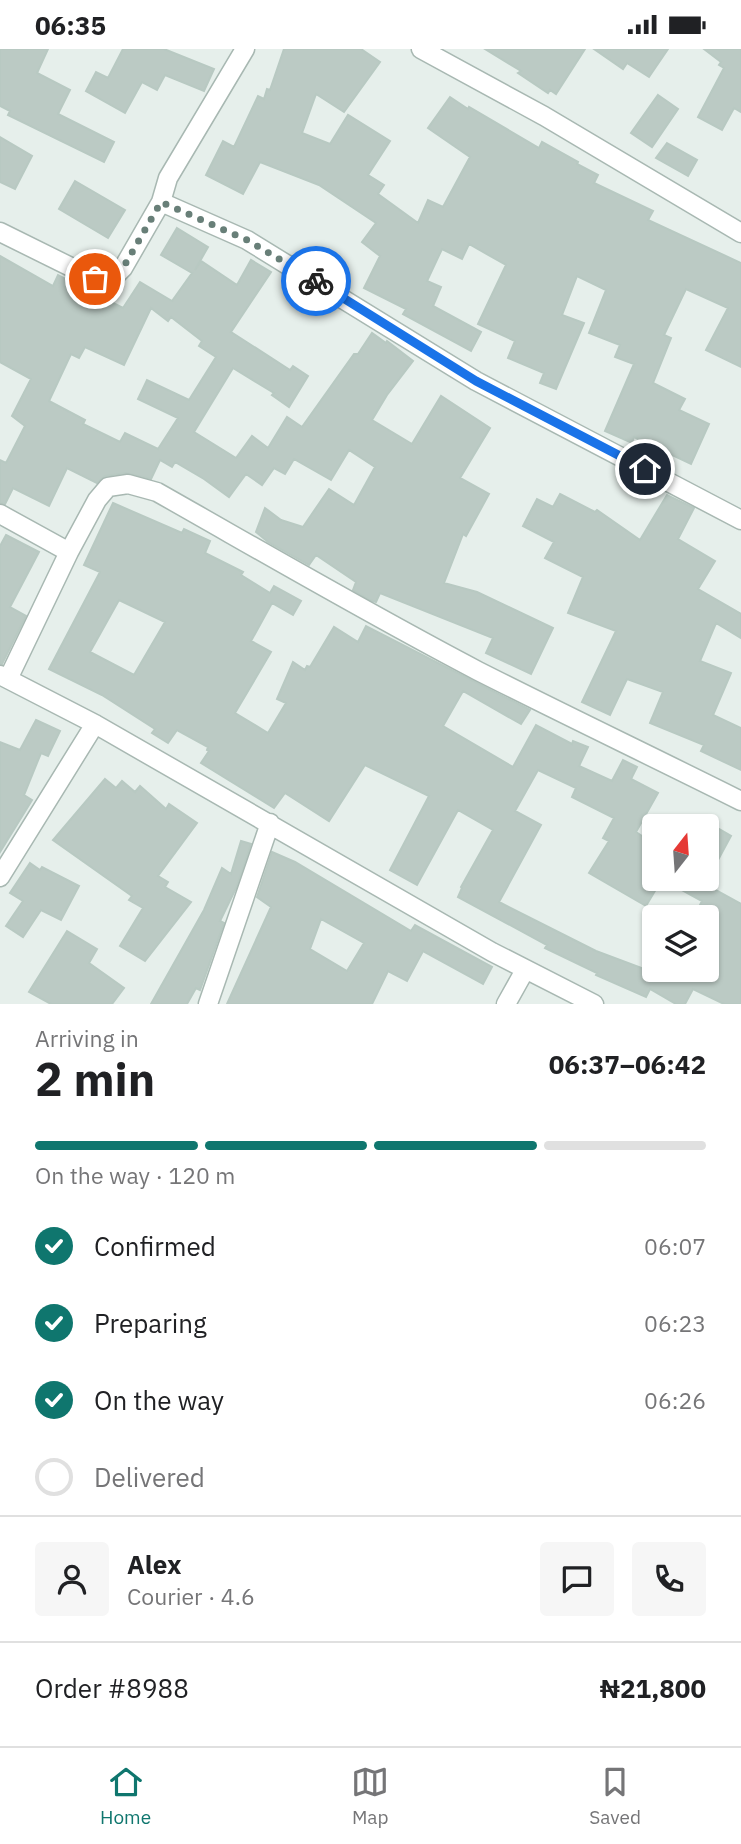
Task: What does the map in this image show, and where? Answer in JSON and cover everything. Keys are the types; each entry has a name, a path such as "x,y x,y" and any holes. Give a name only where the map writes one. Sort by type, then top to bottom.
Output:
{"street":[{"path":"0,232 95,279 114,277 123,268 161,202 168,178 245,49"},
{"path":"421,49 544,116 741,233"},
{"path":"161,202 247,240 476,381 741,520"},
{"path":"594,1004 525,970 95,724 4,677 97,500 108,487 128,484 157,492 479,671 599,733 741,801"},
{"path":"0,514 69,552"},
{"path":"0,877 95,724"},
{"path":"208,1004 270,823"},
{"path":"506,1004 525,970"}],"building":[{"path":"0,49 48,49 37,73 70,90 58,114 114,142 104,162 8,115 10,111 0,106"},
{"path":"123,49 164,49 214,69 204,91 165,75 157,90 142,82 125,113 86,91 96,72 108,78"},
{"path":"284,49 361,49 380,62 344,112 316,94 302,133 330,144 348,115 390,141 368,175 384,185 378,194 418,223 428,200 443,207 470,157 428,128 450,97 539,148 542,142 578,162 577,164 598,175 594,183 653,211 648,220 741,263 741,367 706,350 728,308 686,289 664,335 671,338 653,383 685,399 679,410 709,424 691,464 634,437 632,443 605,431 634,364 615,357 620,345 589,333 606,290 577,276 562,315 584,323 556,389 540,383 544,373 508,358 515,341 478,324 506,265 469,244 462,259 442,249 427,281 441,287 433,306 481,332 471,351 403,314 406,309 364,288 380,256 362,242 376,223 319,185 260,162 243,194 206,175 223,141 234,147 258,96 264,99 267,89 270,90"},
{"path":"485,49 585,49 556,94 550,90 548,93 518,73 521,71"},
{"path":"594,49 668,49 649,77 627,63 623,69"},
{"path":"704,49 741,49 741,112 734,108 722,130 698,117 724,68 719,65 721,62"},
{"path":"658,95 678,109 652,147 631,133"},
{"path":"0,137 32,156 15,189 0,182"},
{"path":"667,143 697,160 688,176 656,158"},
{"path":"75,181 125,210 108,238 59,209"},
{"path":"177,228 208,247 195,270 201,261 237,285 251,260 271,272 231,332 290,370 293,366 308,376 289,407 272,395 274,393 233,368 194,432 236,458 252,436 268,448 287,417 302,427 372,333 413,361 372,420 412,444 441,396 490,428 460,478 489,494 466,536 463,534 444,583 477,592 553,628 531,674 486,653 493,638 380,593 376,602 370,600 353,590 356,582 316,555 309,565 268,542 256,532 265,508 281,520 303,527 329,489 354,505 375,467 349,450 331,480 294,459 285,474 274,468 262,485 246,474 229,497 175,462 172,467 160,460 151,479 126,473 105,476 97,483 67,468 49,506 13,488 5,504 0,503 0,460 6,463 25,426 12,416 31,379 0,362 0,256 53,286 58,275 123,308 140,282 172,301 192,273 161,255","holes":["151,308 168,321 171,317 202,341 199,346 216,357 189,400 147,380 138,399 178,418 158,449 125,433 120,442 83,424 85,420 49,401 71,354 79,358 85,347 124,365"]},
{"path":"560,494 595,512 597,510 640,540 667,495 694,508 678,539 715,561 698,589 741,614 741,638 716,623 700,661 731,673 713,715 741,728 741,770 701,751 704,745 650,723 663,692 627,679 610,715 582,702 616,631 568,613 583,577 545,558 554,542 523,526 537,499 553,507"},
{"path":"113,503 182,533 184,529 210,541 205,553 243,572 241,575 270,593 274,586 301,601 293,615 272,603 251,641 271,652 235,713 268,733 286,703 277,699 293,662 305,670 307,666 310,667 334,627 358,642 366,626 530,710 521,724 463,691 443,726 513,767 536,725 572,744 573,741 588,747 579,766 612,781 623,760 637,767 631,779 658,793 646,814 642,814 642,821 636,832 642,836 642,891 655,891 647,905 589,873 609,841 603,838 614,818 572,797 576,788 538,770 515,811 541,825 499,902 596,951 642,968 642,982 719,982 719,905 700,905 702,901 684,891 718,891 741,904 741,1004 724,1004 693,989 685,1004 676,1004 650,989 646,997 545,948 547,945 458,897 493,830 458,810 417,885 390,870 429,796 365,765 329,821 285,793 274,808 201,763 209,751 208,747 177,730 168,743 152,733 155,729 102,695 49,669 100,572 84,565","holes":["119,600 165,622 134,675 90,652"]},
{"path":"6,535 39,552 10,607 26,616 0,664 0,546"},
{"path":"36,720 60,731 48,756 41,753 24,795 32,800 0,852 0,742 20,750"},
{"path":"105,779 116,788 122,781 135,792 140,786 166,809 169,804 197,823 158,876 168,882 165,887 191,902 145,961 120,946 143,908 129,900 132,896 53,840"},
{"path":"719,829 731,836 719,858"},
{"path":"241,841 251,844 237,886 220,921 224,923 200,990 196,988 187,1004 151,1004 204,910 222,868 231,874"},
{"path":"272,852 295,862 411,931 415,925 492,967 483,984 423,951 407,981 388,971 372,1004 227,1004 271,907 257,897","holes":["321,919 364,943 347,971 310,949"]},
{"path":"30,863 79,886 61,920 41,910 23,937 6,926 23,901 10,893"},
{"path":"67,931 97,949 89,963 124,988 112,1004 51,1004 29,992"}],"way so far":[{"path":"95,279 114,277 123,268 161,202 247,240 316,281"}],"route":[{"path":"316,281 476,381 645,469"}]}
